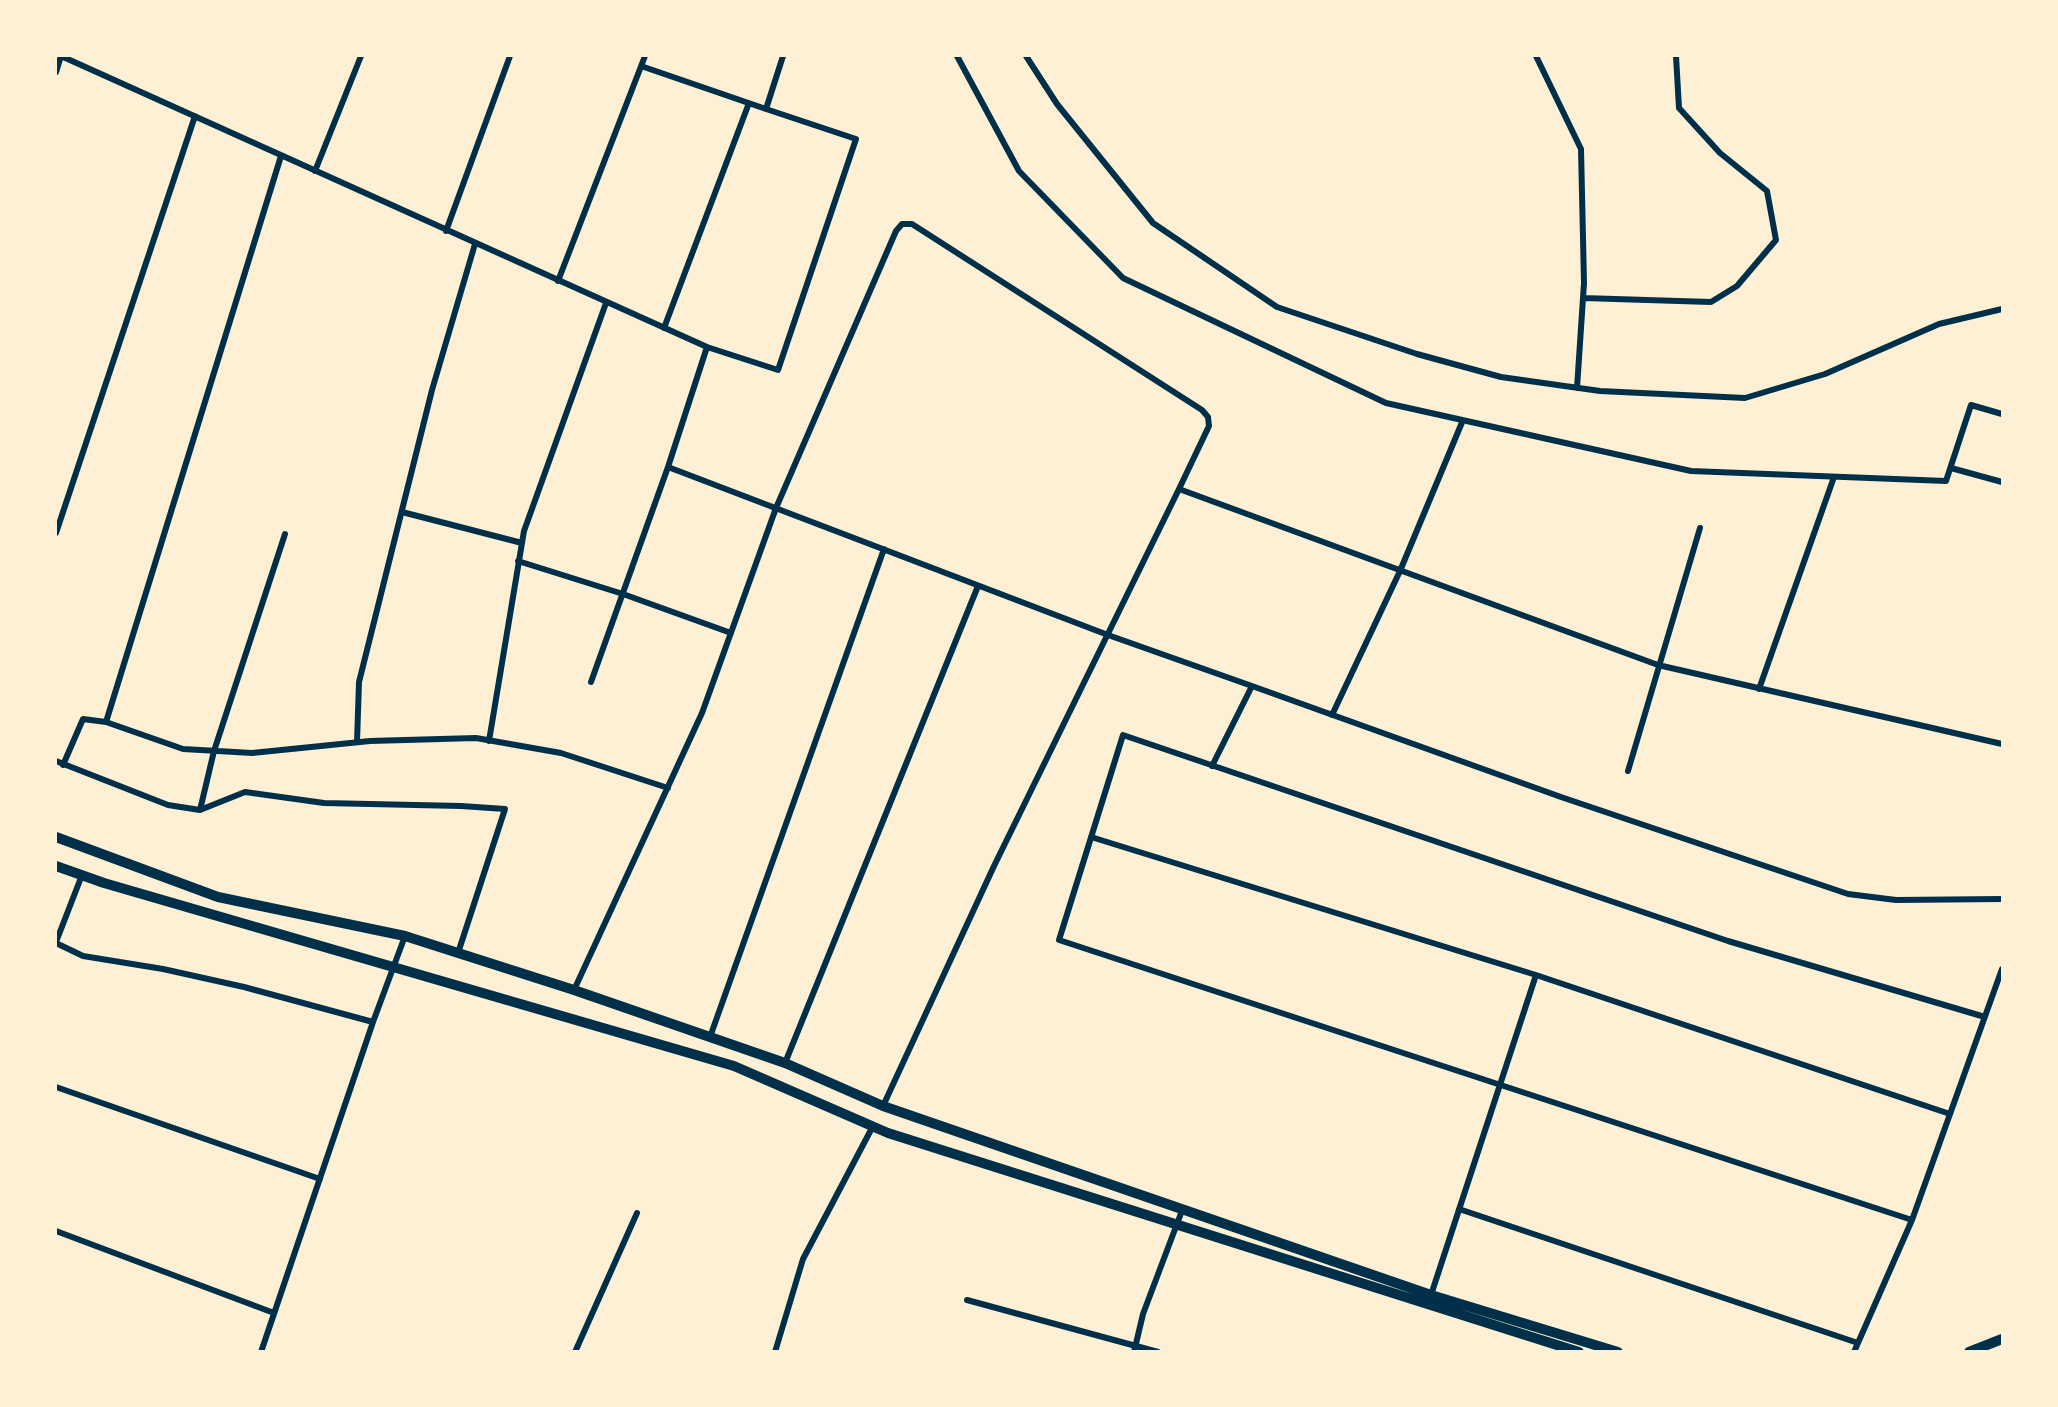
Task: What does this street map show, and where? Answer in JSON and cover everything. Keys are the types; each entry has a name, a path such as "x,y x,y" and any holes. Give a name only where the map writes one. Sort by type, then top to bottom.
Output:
{"street":[{"path":"56,72 61,56 606,303 707,347 778,370 856,139 641,66"},
{"path":"315,171 361,56"},
{"path":"446,231 510,56"},
{"path":"558,281 645,56"},
{"path":"766,109 783,56"},
{"path":"957,56 1019,171 1123,278 1386,403 1691,471 1946,480 1971,405 2002,414"},
{"path":"1026,56 1057,104 1153,223 1277,307 1417,354 1470,369 1501,377 1577,388 1745,398 1825,374 1939,324 2002,309"},
{"path":"1536,56 1581,149 1583,297 1577,388"},
{"path":"1583,297 1712,302 1737,286 1776,240 1767,191 1720,153 1679,108 1676,56"},
{"path":"664,328 749,103"},
{"path":"56,533 195,116"},
{"path":"105,722 281,156"},
{"path":"574,990 702,713 776,508 896,231 902,224 912,224 1202,410 1208,417 1209,426 994,866 883,1106"},
{"path":"357,742 359,682 432,390 475,244"},
{"path":"489,741 522,543 606,303"},
{"path":"591,682 668,467 707,347"},
{"path":"1332,715 1400,571 1463,420"},
{"path":"668,467 1108,635 1561,797 1848,894 1896,900 2002,898"},
{"path":"1950,468 2002,482"},
{"path":"1759,689 1834,477"},
{"path":"1179,489 1658,665 2002,744"},
{"path":"402,512 522,543"},
{"path":"1628,771 1700,528"},
{"path":"200,810 214,751 285,534"},
{"path":"710,1037 884,549"},
{"path":"518,561 622,594 731,633"},
{"path":"785,1063 978,586"},
{"path":"1212,766 1252,686"},
{"path":"63,765 82,719 105,722 183,749 252,753 357,742 476,738 561,753 668,788"},
{"path":"1912,1220 1059,940 1123,735 1728,941 1985,1017"},
{"path":"56,760 63,765 168,805 200,810 245,792 324,803 505,809 458,954"},
{"path":"56,837 218,897 405,936 574,990 785,1063 883,1106 1431,1295 1618,1352"},
{"path":"1091,837 1536,975 1950,1114"},
{"path":"56,866 734,1066 873,1126 1579,1352"},
{"path":"82,875 56,942 83,956 163,969 244,987 372,1022"},
{"path":"261,1352 372,1022 405,936"},
{"path":"1854,1352 1912,1220 2002,969"},
{"path":"1431,1295 1536,975"},
{"path":"56,1087 320,1179"},
{"path":"776,1352 802,1259 873,1126"},
{"path":"1135,1349 1143,1314 1183,1208"},
{"path":"1459,1209 1858,1344"},
{"path":"575,1352 637,1214"},
{"path":"56,1231 274,1313"},
{"path":"967,1300 1135,1349 1158,1352"},
{"path":"1969,1352 2002,1339"}]}
